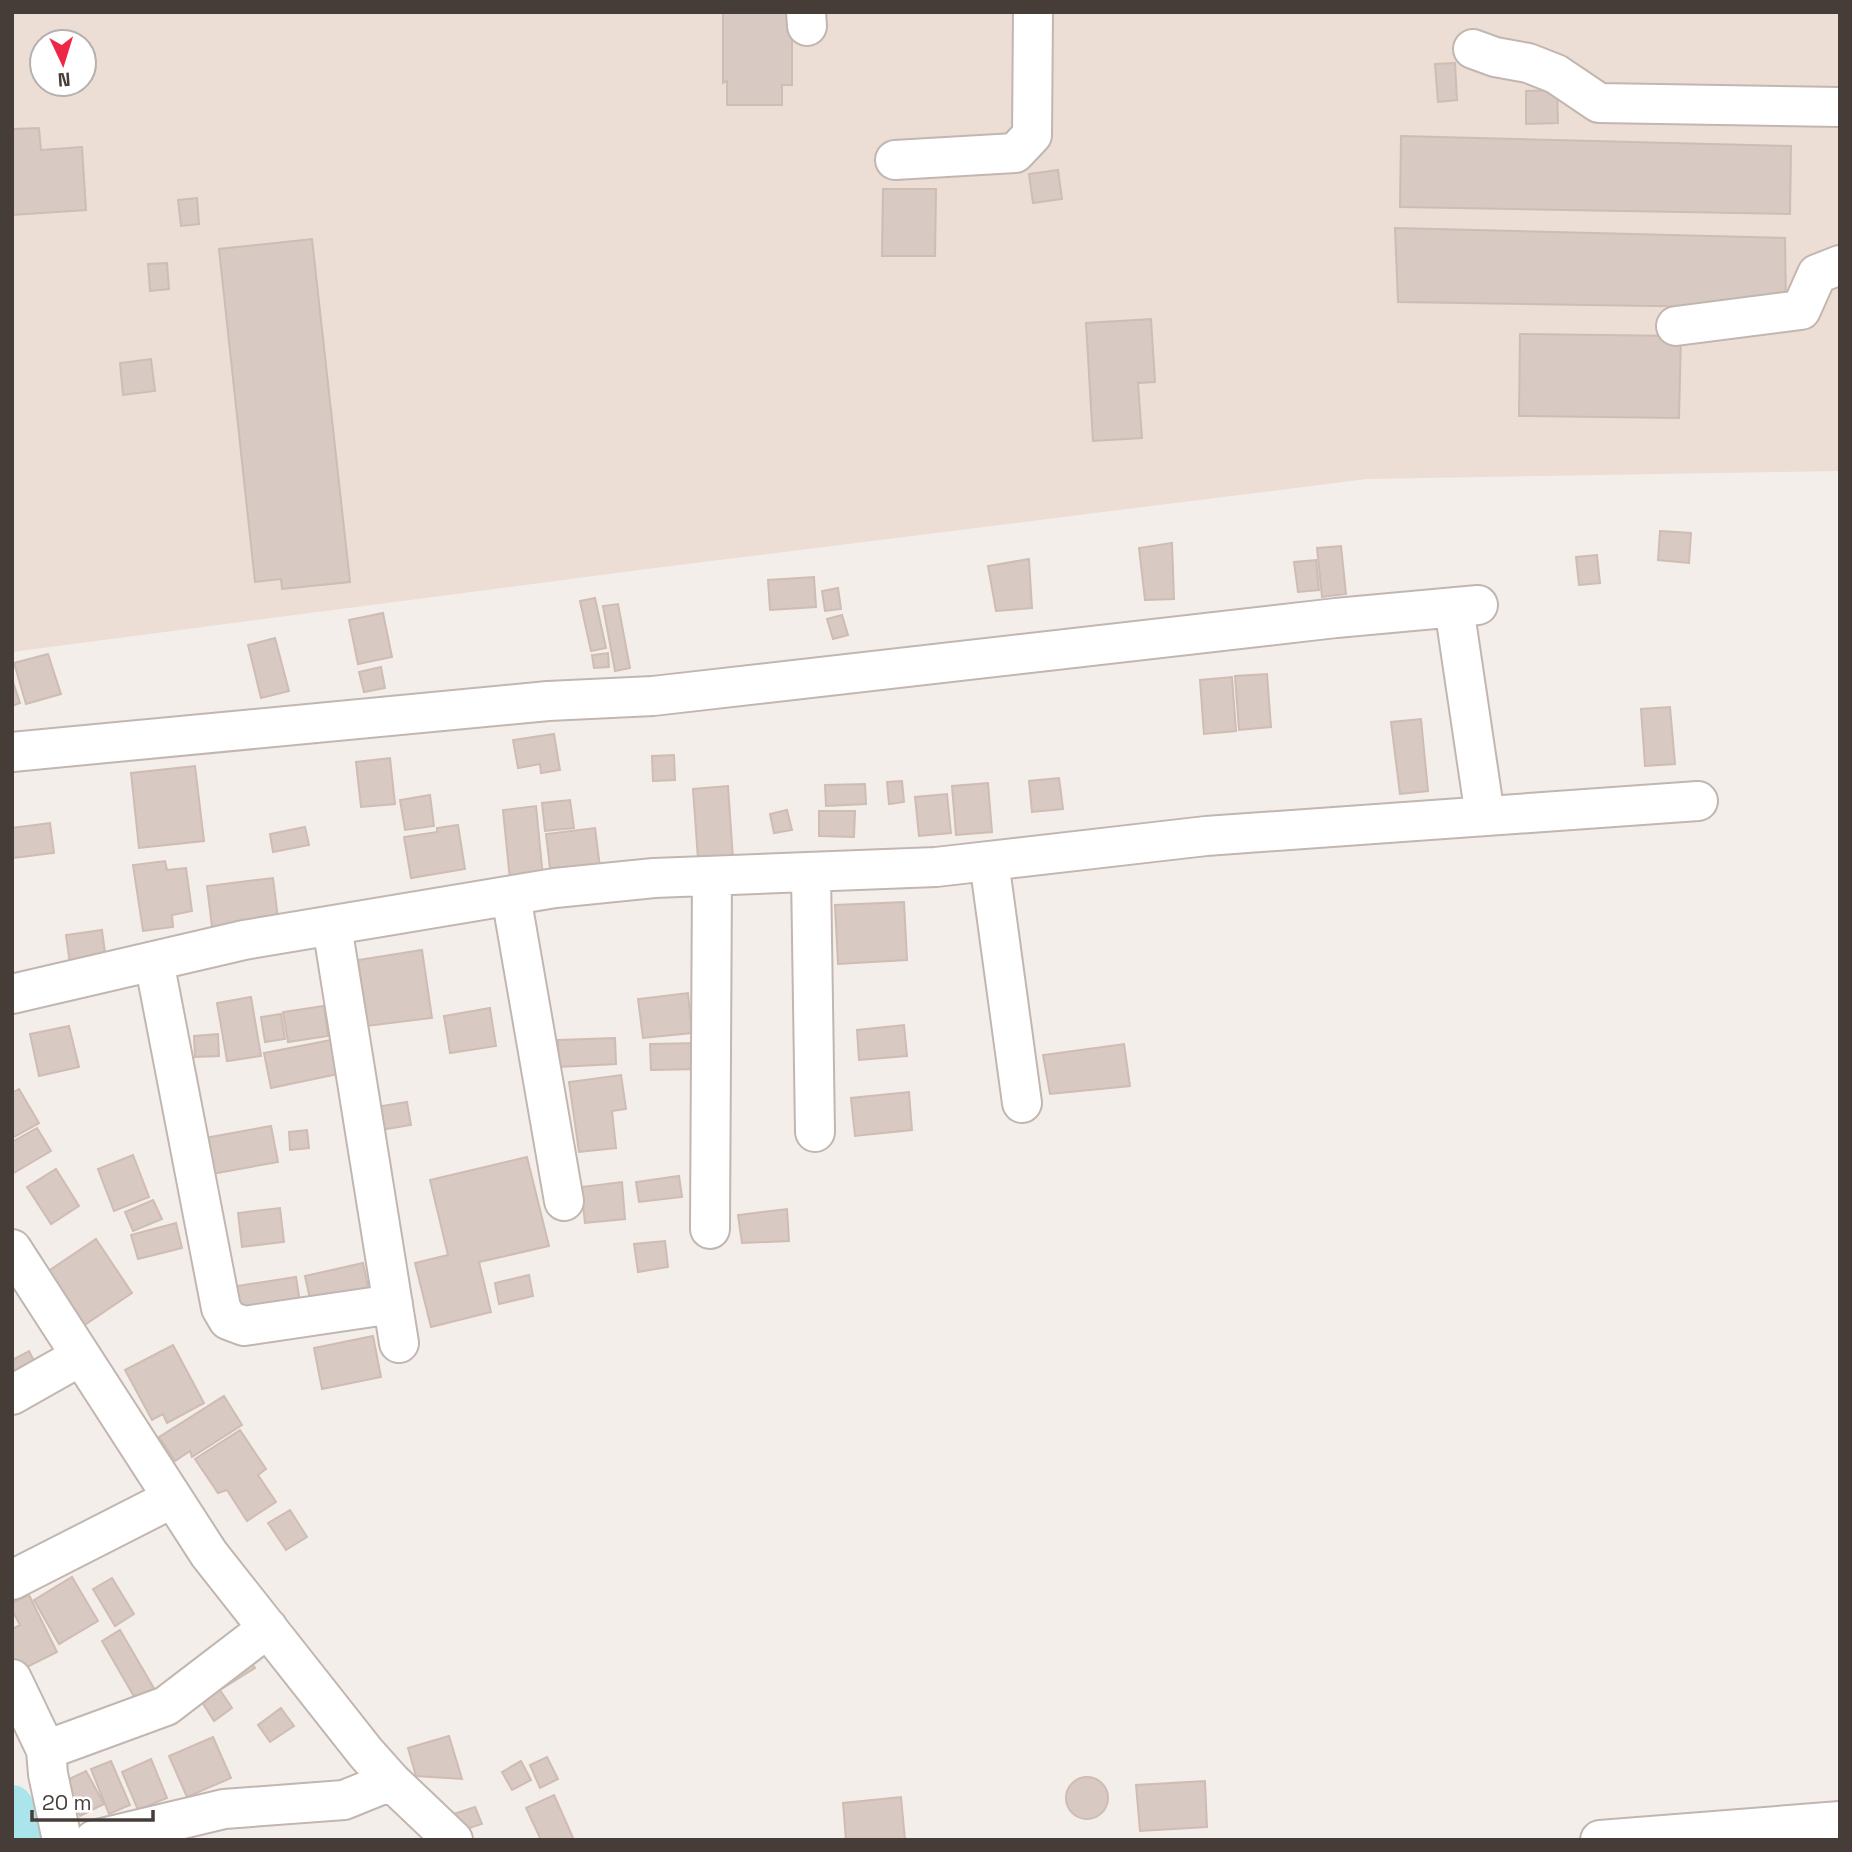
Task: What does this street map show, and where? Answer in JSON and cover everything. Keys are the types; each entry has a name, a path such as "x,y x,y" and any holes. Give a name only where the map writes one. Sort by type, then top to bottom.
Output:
{"street":[{"path":"895,160 1016,153 1032,135 1033,12"},
{"path":"1473,49 1495,57 1528,63 1556,74 1599,103 1840,107"},
{"path":"1676,326 1801,310 1817,274 1840,265"},
{"path":"12,752 548,701 653,696 1336,618 1466,606 1485,816"},
{"path":"12,994 244,940 555,888 654,877 936,867 1206,836 1698,800"},
{"path":"989,861 1022,1103"},
{"path":"811,873 815,1132"},
{"path":"710,1229 712,876"},
{"path":"511,896 564,1201"},
{"path":"332,926 399,1343"},
{"path":"154,961 220,1308 228,1320 244,1326 393,1304"},
{"path":"12,1249 209,1554 366,1753 391,1781 453,1840"},
{"path":"12,1395 81,1356"},
{"path":"12,1580 173,1498"},
{"path":"46,1750 166,1706 268,1628"},
{"path":"12,1679 46,1750 48,1774 62,1840"},
{"path":"94,1840 224,1810 344,1800 391,1781"},
{"path":"1600,1840 1840,1821"}],"shaded area":[{"path":"12,12 1840,12 1840,471 1367,479 12,652"}],"building":[{"path":"723,12 792,12 792,85 782,85 782,105 727,105 727,81 723,83"},
{"path":"1455,63 1457,100 1438,102 1435,64"},
{"path":"1557,90 1558,123 1526,124 1526,91"},
{"path":"39,128 41,150 82,147 86,210 12,215 12,129"},
{"path":"1401,136 1791,146 1790,214 1400,207"},
{"path":"1058,170 1062,199 1033,203 1029,174"},
{"path":"883,189 936,189 935,256 882,256"},
{"path":"197,198 199,224 181,226 178,200"},
{"path":"1395,228 1785,238 1786,308 1398,302"},
{"path":"312,239 350,582 282,589 281,579 255,582 219,249"},
{"path":"167,263 169,289 150,291 148,264"},
{"path":"1151,319 1155,382 1138,383 1142,438 1093,441 1086,323"},
{"path":"1520,334 1681,336 1679,418 1519,416"},
{"path":"151,359 155,391 123,395 120,363"},
{"path":"1660,531 1691,533 1689,563 1658,560"},
{"path":"1172,543 1174,599 1145,600 1139,548"},
{"path":"1341,546 1346,594 1322,597 1317,548"},
{"path":"1597,555 1600,583 1579,585 1576,557"},
{"path":"1029,559 1032,608 996,611 988,566"},
{"path":"1316,560 1319,590 1298,592 1294,562"},
{"path":"814,577 816,607 770,610 768,580"},
{"path":"838,588 841,609 825,611 822,591"},
{"path":"595,598 606,648 591,651 580,601"},
{"path":"618,604 630,668 615,671 603,606"},
{"path":"383,613 392,657 358,664 349,620"},
{"path":"842,615 848,635 833,639 827,619"},
{"path":"275,638 289,691 261,698 248,645"},
{"path":"608,653 609,667 594,668 592,655"},
{"path":"48,654 61,694 26,704 14,663"},
{"path":"381,667 385,688 364,692 359,672"},
{"path":"1267,674 1271,727 1239,730 1235,676"},
{"path":"1232,677 1236,731 1204,734 1200,680"},
{"path":"12,679 20,703 12,706"},
{"path":"1670,707 1675,764 1645,766 1641,709"},
{"path":"1421,719 1428,791 1400,794 1391,722"},
{"path":"554,734 560,770 541,773 540,764 518,768 513,740"},
{"path":"674,755 675,780 653,781 652,756"},
{"path":"390,758 395,804 361,807 356,762"},
{"path":"195,766 204,841 139,848 131,773"},
{"path":"1059,778 1063,809 1032,812 1029,781"},
{"path":"902,781 904,802 889,804 887,782"},
{"path":"988,783 992,832 956,835 952,786"},
{"path":"865,784 866,804 826,806 825,785"},
{"path":"728,786 733,859 699,873 693,789"},
{"path":"947,794 951,833 919,836 915,797"},
{"path":"430,795 434,826 405,830 400,800"},
{"path":"570,800 574,828 545,831 542,803"},
{"path":"536,806 543,877 510,880 503,810"},
{"path":"787,810 792,830 774,833 770,814"},
{"path":"819,811 855,811 854,837 819,836"},
{"path":"50,823 54,853 12,858 12,828"},
{"path":"458,825 465,869 411,878 404,837 437,832 437,828"},
{"path":"305,827 309,845 273,852 270,834"},
{"path":"595,828 601,875 552,885 546,834"},
{"path":"165,861 167,870 186,868 192,911 172,915 173,927 143,931 133,865"},
{"path":"273,878 279,927 213,935 207,886"},
{"path":"904,902 907,960 838,964 835,905"},
{"path":"102,930 106,960 70,964 66,935"},
{"path":"422,950 432,1018 367,1026 358,960"},
{"path":"688,993 692,1033 643,1038 638,999"},
{"path":"251,997 261,1056 227,1061 217,1003"},
{"path":"324,1006 328,1036 288,1042 283,1012"},
{"path":"490,1008 496,1046 450,1053 444,1016"},
{"path":"281,1014 285,1039 265,1042 261,1017"},
{"path":"904,1025 907,1056 859,1060 857,1030"},
{"path":"69,1026 79,1067 39,1076 30,1034"},
{"path":"218,1034 219,1056 195,1057 194,1036"},
{"path":"615,1038 616,1064 559,1067 558,1040"},
{"path":"331,1040 338,1074 271,1088 264,1053"},
{"path":"701,1043 702,1069 651,1070 650,1044"},
{"path":"1124,1044 1130,1086 1050,1094 1043,1055"},
{"path":"621,1075 626,1109 612,1111 616,1148 579,1152 569,1082"},
{"path":"19,1089 39,1123 12,1138 12,1093"},
{"path":"909,1092 912,1130 855,1136 851,1098"},
{"path":"407,1102 411,1125 380,1130 376,1107"},
{"path":"271,1126 278,1162 206,1175 199,1139"},
{"path":"37,1128 51,1151 12,1174 12,1142"},
{"path":"307,1130 309,1148 290,1150 289,1132"},
{"path":"133,1155 149,1197 114,1211 98,1169"},
{"path":"527,1157 549,1246 479,1262 491,1312 431,1327 415,1263 448,1255 430,1180"},
{"path":"56,1169 79,1206 51,1224 27,1187"},
{"path":"679,1176 682,1197 639,1202 636,1182"},
{"path":"622,1182 625,1219 585,1223 581,1187"},
{"path":"153,1200 162,1219 133,1231 125,1212"},
{"path":"280,1208 284,1242 242,1247 238,1213"},
{"path":"787,1209 789,1241 742,1243 738,1215"},
{"path":"176,1223 182,1248 138,1259 131,1235"},
{"path":"96,1239 132,1293 80,1328 44,1274"},
{"path":"665,1241 668,1267 638,1272 634,1244"},
{"path":"363,1263 370,1296 312,1308 305,1276"},
{"path":"529,1275 533,1296 499,1304 495,1283"},
{"path":"296,1277 301,1309 242,1318 237,1286"},
{"path":"373,1336 381,1377 322,1389 314,1348"},
{"path":"173,1345 204,1403 167,1423 163,1414 152,1420 125,1370"},
{"path":"29,1351 40,1373 12,1387 12,1360"},
{"path":"224,1396 242,1425 192,1457 190,1451 175,1461 159,1437"},
{"path":"240,1430 266,1469 258,1475 276,1502 247,1521 227,1490 218,1493 195,1459"},
{"path":"290,1510 307,1537 286,1550 268,1523"},
{"path":"72,1577 98,1621 59,1644 34,1600"},
{"path":"112,1578 134,1614 115,1626 93,1589"},
{"path":"29,1595 57,1652 15,1673 12,1667 12,1629 20,1625 12,1610 12,1603"},
{"path":"120,1630 155,1690 136,1700 102,1641"},
{"path":"246,1654 255,1668 220,1690 232,1708 214,1721 193,1688"},
{"path":"281,1708 294,1726 270,1742 258,1725"},
{"path":"449,1736 462,1779 416,1776 408,1748"},
{"path":"213,1737 231,1778 187,1797 169,1756"},
{"path":"547,1757 558,1779 540,1788 530,1765"},
{"path":"151,1759 167,1798 138,1810 122,1772"},
{"path":"111,1761 130,1805 109,1814 91,1769"},
{"path":"521,1761 531,1780 512,1790 502,1772"},
{"path":"86,1771 104,1804 80,1816 63,1782"},
{"path":"1087,1777 1102,1783 1108,1798 1102,1813 1087,1819 1072,1813 1066,1798 1072,1783"},
{"path":"1205,1781 1207,1827 1140,1831 1136,1785"},
{"path":"554,1795 574,1840 541,1840 526,1808"},
{"path":"901,1797 905,1840 846,1840 843,1803"},
{"path":"475,1807 482,1824 460,1831 454,1814"}],"waterway":[{"path":"12,1806 31,1840"}]}
